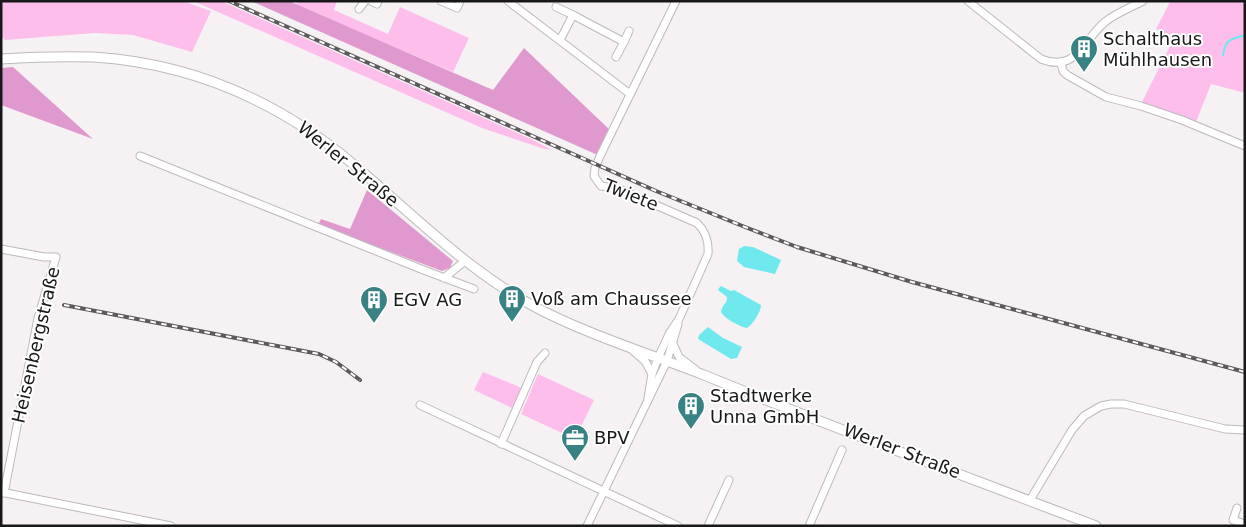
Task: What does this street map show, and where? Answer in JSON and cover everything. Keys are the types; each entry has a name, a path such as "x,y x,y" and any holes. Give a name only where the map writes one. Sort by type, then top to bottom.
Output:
{"main road":[{"name":"Werler Straße","path":"1,59 91,57 148,63 175,69 230,87 306,128 352,163 465,261 529,304 568,323 629,348 1096,526"}],"street":[{"path":"359,9 365,1"},
{"path":"371,1 377,4 378,1"},
{"path":"441,1 457,8 460,1"},
{"path":"508,1 630,94"},
{"name":"Twiete","path":"663,360 669,334 678,319 708,254 705,234 697,223 619,189 601,186 594,176 595,168 676,1"},
{"path":"968,1 1042,59 1062,63 1079,53 1095,31 1107,20 1143,1"},
{"path":"556,7 624,42"},
{"path":"560,40 572,15"},
{"path":"616,57 629,31"},
{"path":"1062,63 1064,73 1106,97 1142,106 1182,120 1245,146"},
{"path":"140,156 474,289"},
{"name":"Heisenbergstraße","path":"1,249 44,257 56,257 38,318 3,492"},
{"path":"444,278 465,261"},
{"name":"Twiete","path":"663,360 673,344 678,319"},
{"path":"673,344 679,357 700,374"},
{"path":"629,348 645,361 652,374"},
{"path":"502,444 537,362 545,353"},
{"path":"648,398 652,374 663,360"},
{"path":"587,526 648,398 663,360"},
{"path":"1030,500 1072,430 1084,416 1101,406 1124,404 1225,429 1245,430"},
{"path":"420,405 678,526"},
{"path":"809,526 842,450"},
{"path":"708,526 729,480"},
{"path":"3,492 171,526"},
{"path":"1237,508 1233,520 1245,524"}],"shaded area":[{"path":"1,1 183,1 211,11 192,52 133,35 95,33 5,40 1,36"},
{"path":"193,1 221,1 552,150 482,128"},
{"path":"251,1 289,1 493,90 524,48 612,132 600,156"},
{"path":"298,1 337,1 334,10 388,34 400,7 469,38 453,72 296,5"},
{"path":"1245,1 1245,93 1211,84 1196,122 1141,104 1173,40 1156,29 1170,2"},
{"path":"13,67 93,139 1,105 1,68"},
{"path":"367,190 453,261 450,268 442,271 318,225 321,219 350,229"},
{"path":"483,372 522,388 512,408 474,390"},
{"path":"538,374 594,400 575,439 521,414"}],"water":[{"path":"744,246 753,247 781,260 775,274 744,267 737,261 739,249"},
{"path":"721,286 731,291 734,290 761,305 756,318 747,328 732,322 721,312 727,297 718,290"},
{"path":"708,327 723,338 742,347 737,358 731,359 698,339 699,335"}],"waterway":[{"path":"1223,55 1226,45 1230,40 1245,35"}],"railway":[{"path":"229,1 656,191 797,247 912,282 1245,372"},
{"path":"64,305 319,354 336,362 360,380"}],"place":[{"name":"Schalthaus Mühlhausen","path":"1084,73"},
{"name":"Voß am Chaussee","path":"512,323"},
{"name":"EGV AG","path":"374,324"},
{"name":"Stadtwerke Unna GmbH","path":"691,430"},
{"name":"BPV","path":"575,462"}]}
